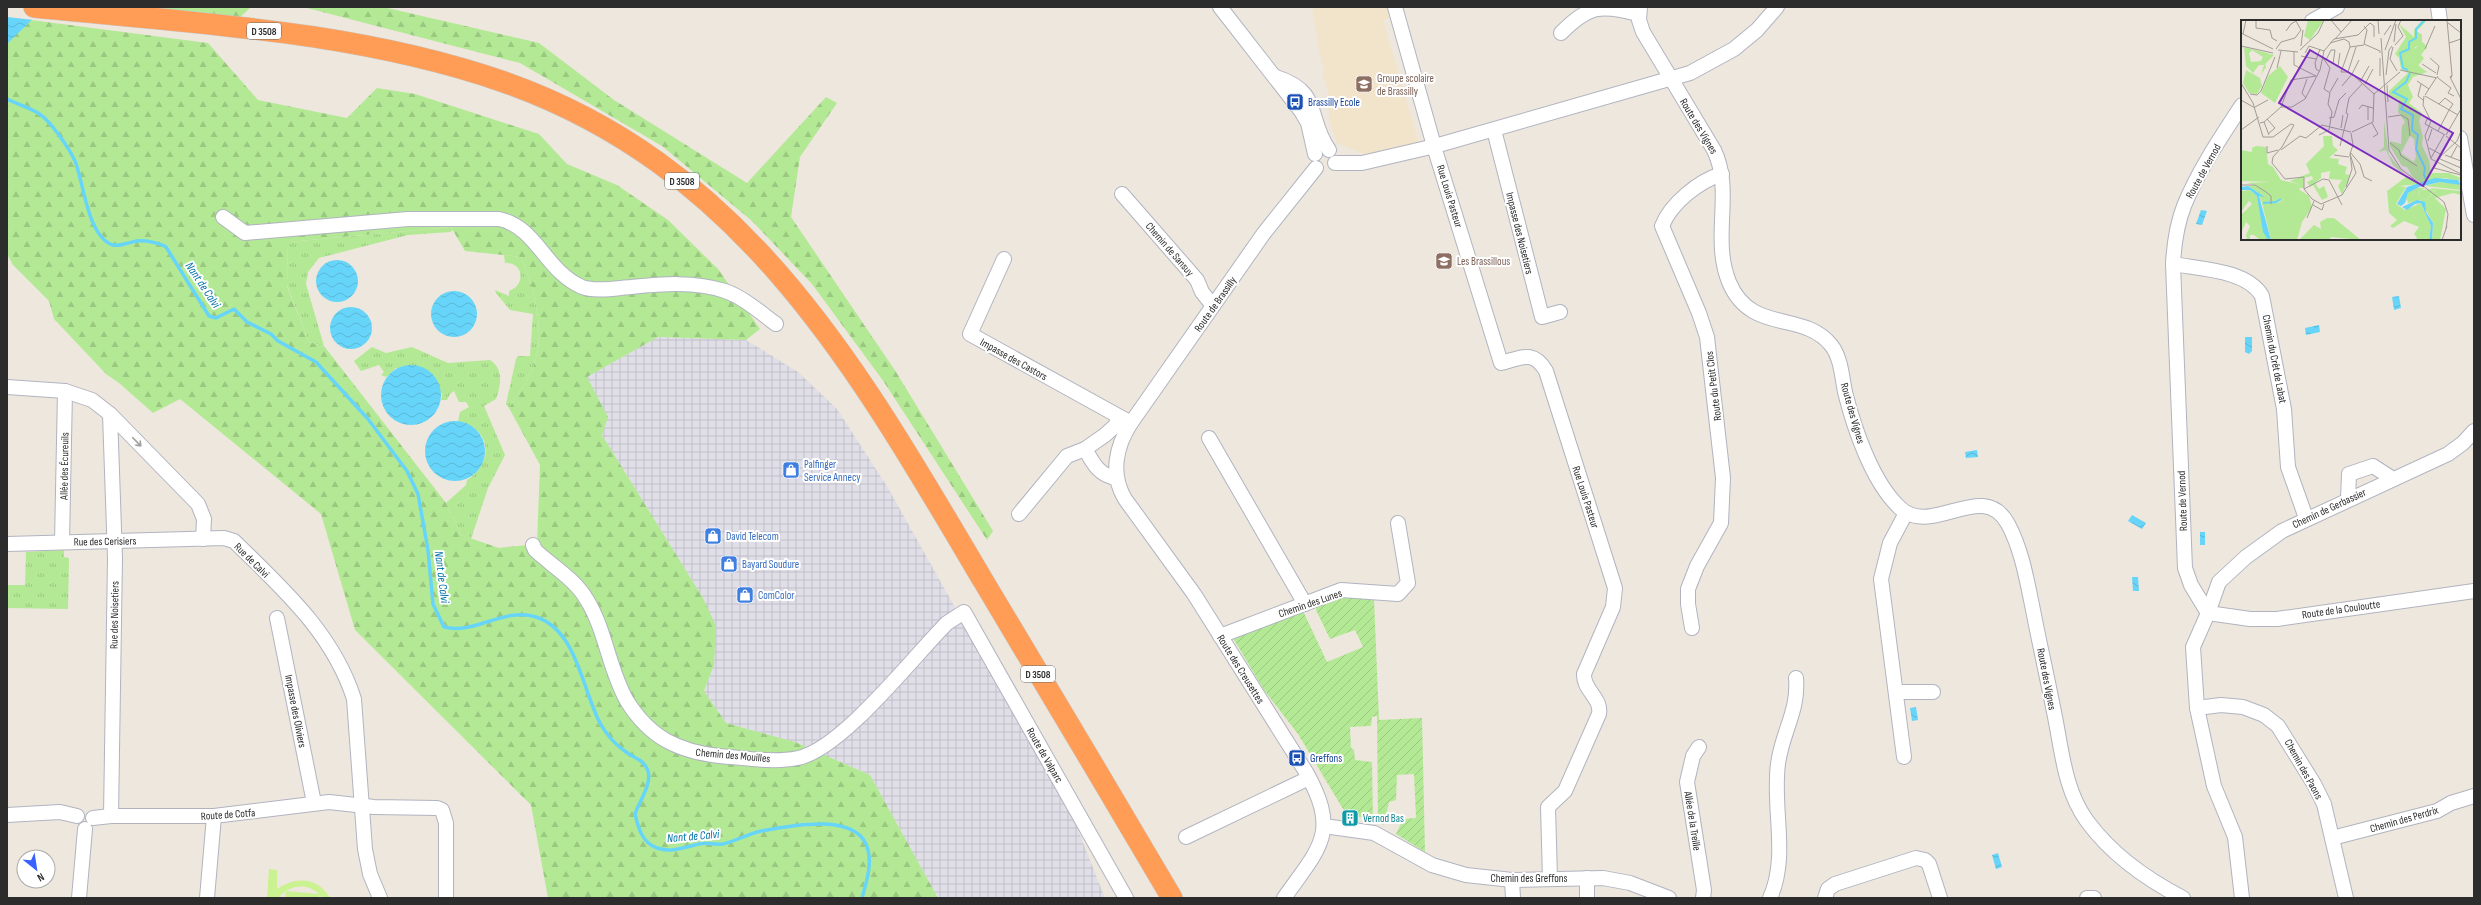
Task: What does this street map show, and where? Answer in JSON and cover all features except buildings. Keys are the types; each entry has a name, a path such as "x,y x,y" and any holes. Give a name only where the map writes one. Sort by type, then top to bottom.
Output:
{"highway":[{"name":"D 3508","path":"34,7 238,28 350,44 411,56 505,83 544,98 632,145 708,201 778,270 844,355 911,460 1172,898"}],"street":[{"path":"1220,7 1276,77 1305,117 1314,154 1313,163 1316,168 1326,172 1332,169 1335,163 1335,156 1329,150 1319,132 1313,108 1303,92 1287,80 1276,77"},
{"path":"1395,7 1434,146"},
{"path":"1335,163 1362,163 1434,146 1690,73 1734,49 1757,30 1777,7"},
{"path":"2314,20 2337,7"},
{"path":"2438,7 2440,20"},
{"path":"1561,33 1582,14 1597,8 1639,11"},
{"name":"Route des Vignes","path":"1639,11 1643,32 1714,150 1722,174 1722,256 1735,292 1748,309 1757,314 1815,332 1832,346 1840,367 1860,441 1890,496 1906,513 1927,517 1978,505 1995,510 2005,519 2016,541 2027,583 2062,761 2078,803 2087,821 2131,866 2183,898"},
{"name":"Route de Vernod","path":"2208,613 2191,585 2185,568 2172,264 2184,207 2211,154 2241,107"},
{"name":"Impasse des Noisetiers","path":"1494,130 1542,317 1560,312"},
{"path":"2461,144 2474,215"},
{"name":"Rue Louis Pasteur","path":"1434,146 1501,364 1526,356 1534,358 1540,362 1546,371 1615,588 1613,607 1584,674 1585,682 1598,702 1599,714 1565,791 1548,806 1550,878"},
{"path":"1314,154 1319,150 1329,150"},
{"name":"Route de Brassilly","path":"1119,444 1125,420 1213,306 1264,233 1316,168"},
{"name":"Route du Petit Clos","path":"1692,628 1688,604 1688,589 1697,566 1721,523 1723,478 1715,394 1705,331 1662,226 1668,215 1680,201 1708,180 1722,174"},
{"name":"Chemin de Sansuy","path":"1122,194 1197,280 1202,292 1213,306"},
{"path":"223,217 244,233 408,219 499,219 512,221 522,228 559,272 584,288 674,283 701,286 726,291 776,324"},
{"name":"Impasse des Castors","path":"1004,259 970,334 1125,420"},
{"name":"Chemin du Crêt de Labat","path":"2172,264 2242,277 2256,287 2262,296 2284,409 2288,467 2306,518"},
{"path":"7,387 66,391 92,400 110,414 198,504 204,518 203,539"},
{"name":"Allée des Écureuils","path":"62,542 66,391"},
{"name":"Rue des Noisetiers","path":"110,414 115,541 111,816"},
{"path":"1019,514 1067,456 1085,449 1125,420"},
{"name":"Chemin de Gerbassier","path":"2208,613 2217,586 2223,578 2265,543 2306,518 2448,454 2463,443 2474,431"},
{"path":"1209,438 1305,604"},
{"name":"Route des Creusettes","path":"1119,444 1116,466 1117,478 1125,499 1194,594 1309,778 1323,812 1324,826 1316,850 1284,898"},
{"path":"1085,449 1101,472 1108,477 1117,478"},
{"path":"2348,499 2349,474 2373,466 2393,479"},
{"path":"1904,758 1882,579 1890,543 1906,513"},
{"name":"Chemin des Lunes","path":"1220,636 1342,590 1394,595 1402,592 1408,583 1398,523"},
{"name":"Rue de Calvi","path":"203,539 224,538 234,541 321,632 339,658 354,699 368,867 380,898"},
{"name":"Rue des Cerisiers","path":"7,544 203,539"},
{"name":"Chemin des Mouilles","path":"533,545 535,550 564,575 588,600 604,638 620,685 638,716 665,740 680,748 695,753 767,760 798,758 812,753 852,724 947,623 964,612"},
{"name":"Route de la Couloutte","path":"2208,613 2250,619 2276,619 2474,591"},
{"name":"Route de Valparc","path":"964,612 1126,898"},
{"path":"2208,613 2193,647 2197,708 2200,731 2214,786 2235,837 2242,898"},
{"name":"Impasse des Oliviers","path":"277,618 314,803"},
{"path":"1770,898 1778,866 1778,764 1784,737 1796,701 1796,678"},
{"path":"1896,692 1933,692"},
{"name":"Chemin des Paons","path":"2197,708 2221,705 2243,707 2264,714 2278,726 2320,796 2332,838 2346,898"},
{"name":"Allée de la Treille","path":"1699,747 1693,756 1687,782 1704,890 1703,898"},
{"path":"1186,837 1309,778"},
{"name":"Chemin des Perdrix","path":"2332,838 2437,811 2451,803 2474,796"},
{"name":"Route de Cotfa","path":"7,815 60,812 77,816 86,812 89,824 111,816 214,816 291,808 314,803 362,804 442,810 446,823 446,898"},
{"path":"207,898 214,816"},
{"path":"79,898 89,824"},
{"name":"Chemin des Greffons","path":"1324,826 1374,833 1432,865 1480,878 1512,880 1587,878 1630,883 1669,898"},
{"path":"1825,898 1828,889 1835,884 1911,859 1925,860 1933,872 1940,898"},
{"path":"1587,878 1587,898"},
{"path":"1512,880 1513,898"},
{"path":"2087,898 2094,898"}],"shaded area":[{"name":"Groupe scolaire de Brassilly","path":"1312,7 1388,7 1390,18 1383,20 1419,144 1366,155 1337,143 1329,119 1328,91 1323,76 1325,69 1321,61"},
{"path":"658,337 746,340 798,372 837,409 888,488 1074,820 1105,898 938,898 870,775 795,742 726,723 704,691 714,665 703,598 602,435 587,377"}],"green space":[{"path":"144,7 251,7 239,18"},
{"path":"303,7 383,7 539,43 614,100 747,183 826,97 837,103 800,157 791,217 896,372 993,531 987,540 884,382 812,284 752,221 662,146 520,63"},
{"path":"31,20 208,43 258,100 347,118 377,88 415,94 539,134 567,164 617,185 668,220 718,269 760,329 746,340 658,337 587,377 608,417 602,435 703,598 716,626 714,665 704,691 726,723 795,742 870,775 938,898 548,898 531,805 355,630 321,514 180,399 153,413 119,383 106,374 54,319 49,301 13,265 7,254 7,44","holes":["451,227 465,251 521,257 534,296 539,324 537,352 534,365 529,376 509,408 540,465 537,544 499,548 461,535 446,503 324,346 309,342 287,286 288,242"]},
{"path":"451,227 453,230 450,232 408,235 319,258 308,272 306,284 324,346 309,342 287,285 288,242"},
{"path":"504,255 521,257 534,296 539,324 537,352 532,371 509,408 506,404 516,359 518,356 530,356 533,314 510,310 496,293 495,290 509,296 509,291 518,284 520,279 519,270 516,266 505,263"},
{"path":"372,347 386,353 412,347 448,363 490,360 498,368 500,383 496,399 484,406 505,455 488,488 471,539 461,535 446,503 466,485 467,480 476,473 485,456 483,438 478,431 469,425 458,421 460,412 469,407 466,402 459,402 454,391 450,394 447,400 441,400 442,394 396,368 386,377 381,375 384,372 379,365 361,371 354,361"},
{"path":"64,550 64,557 69,558 68,609 7,608 7,585 25,585 26,552"},
{"path":"1339,595 1374,599 1379,720 1422,718 1425,852 1396,834 1403,819 1416,818 1414,774 1397,775 1396,800 1389,802 1384,825 1378,822 1377,716 1372,717 1371,726 1350,727 1351,748 1354,750 1355,760 1372,762 1373,820 1346,814 1298,734 1264,690 1233,638 1303,611 1327,662 1363,647 1355,630 1330,639 1316,610 1317,605"},
{"path":"269,869 277,870 277,889 292,882 313,882 325,891 330,898 323,898 319,895 319,898 285,898 286,891 278,898 267,898","holes":["303,887 314,890 319,894 286,891 292,888"]}],"water":[{"path":"7,7 45,7 7,44"},
{"path":"2201,210 2207,211 2202,225 2196,224"},
{"path":"333,260 341,260 352,266 358,277 358,285 352,296 341,302 333,302 322,296 316,285 316,277 322,266"},
{"path":"454,291 467,295 473,301 477,314 473,327 467,333 454,337 441,333 435,327 431,314 435,301 441,295"},
{"path":"2399,296 2401,308 2394,310 2392,297"},
{"path":"351,307 366,313 372,328 366,343 351,349 336,343 330,328 336,313"},
{"path":"2319,325 2320,332 2306,335 2305,328"},
{"path":"2245,337 2252,337 2252,351 2249,354 2245,352"},
{"path":"405,365 417,365 428,370 436,378 441,389 439,407 428,420 417,425 405,425 394,420 386,412 381,401 381,389 386,378 394,370"},
{"path":"449,421 461,421 477,429 483,439 485,451 483,463 477,473 461,481 449,481 433,473 425,457 425,445 433,429"},
{"path":"1977,450 1978,457 1966,458 1965,452"},
{"path":"2132,515 2146,523 2142,529 2128,521"},
{"path":"2200,532 2205,532 2205,545 2200,545"},
{"path":"2132,577 2138,577 2139,591 2133,591"},
{"path":"1916,707 1918,720 1912,721 1910,708"},
{"path":"1998,853 2002,867 1996,869 1992,855"}],"pier":[{"path":"7,7 47,7 34,20 7,17"}],"waterway":[{"name":"Nant de Calvi","path":"7,99 38,113 48,122 64,142 75,161 91,219 102,238 113,245 148,241 166,247 209,316 216,318 234,309 247,322 271,334 278,341 316,362 368,419 407,471 418,494 428,550 433,604 444,627 467,627 512,615 524,615 536,617 550,624 561,634 570,647 577,662 602,727 615,743 642,762 648,771 649,776 647,787 635,814 639,829 644,838 652,846 673,850 702,843 723,844 756,832 788,826 822,824 838,826 851,830 862,838 868,850 869,868 862,898"}],"place":[{"name":"Groupe scolaire de Brassilly","path":"1364,84"},
{"name":"Brassilly Ecole","path":"1295,102"},
{"name":"Les Brassillous","path":"1444,261"},
{"name":"Palfinger Service Annecy","path":"791,470"},
{"name":"David Telecom","path":"713,536"},
{"name":"Bayard Soudure","path":"729,564"},
{"name":"ComColor","path":"745,595"},
{"name":"Greffons","path":"1297,758"},
{"name":"Vernod Bas","path":"1350,818"}]}
